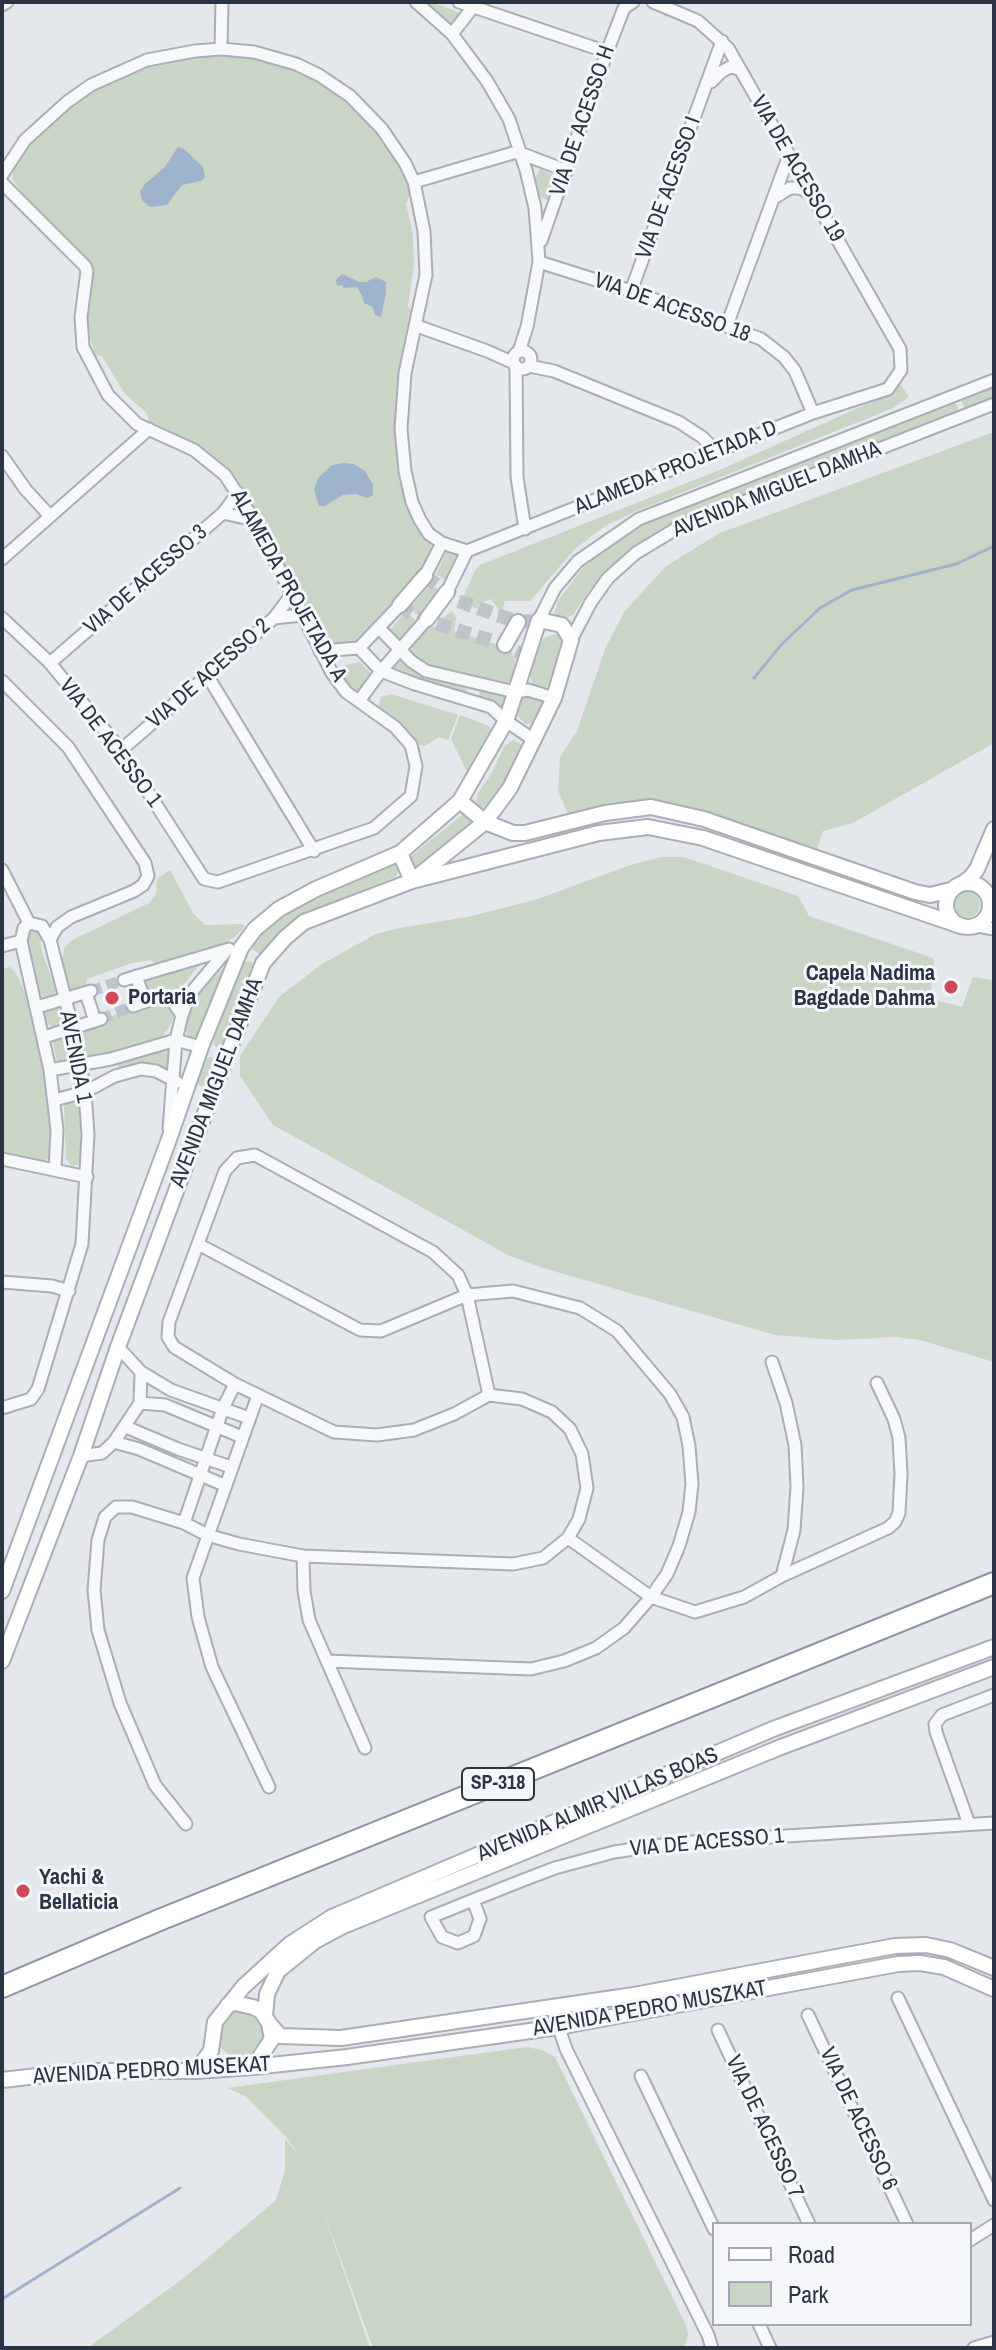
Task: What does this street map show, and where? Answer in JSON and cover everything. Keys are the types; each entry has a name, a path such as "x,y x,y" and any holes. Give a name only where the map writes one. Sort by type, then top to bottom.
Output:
{"highway":[{"name":"SP-318","path":"2,1987 61,1958 435,1798 994,1573"},
{"name":"SP-318","path":"61,1958 994,1583"},
{"path":"2,1975 61,1958"},
{"path":"2,1999 61,1958"}],"street":[{"path":"221,49 222,2"},
{"path":"416,2 452,34 499,100 509,119 535,208 539,262 515,409 517,477 525,529"},
{"path":"459,2 607,52"},
{"name":"VIA DE ACESSO H","path":"539,245 624,8 633,2"},
{"name":"VIA DE ACESSO 19","path":"653,2 698,21 722,41 900,349 901,370"},
{"path":"452,34 473,7"},
{"name":"VIA DE ACESSO I","path":"631,291 722,41"},
{"path":"2,175 25,140 48,117 91,85 147,60 195,51 221,49 275,56 334,85 361,106 382,129 414,182 426,252 426,275 405,373 401,429 405,471 412,502 429,534 442,543 467,551 447,592 359,701"},
{"path":"708,85 730,67 739,69"},
{"path":"414,182 513,153 567,171"},
{"path":"727,325 789,155"},
{"name":"ALAMEDA PROJETADA A","path":"2,183 85,266 81,331 89,361 108,395 137,424 181,442 225,475 254,520 320,651 346,692 395,727 411,745 416,779 411,796 374,828 314,851"},
{"path":"774,198 790,188 800,188 811,194"},
{"name":"VIA DE ACESSO 18","path":"539,262 631,291 761,339 784,357 795,371 813,413"},
{"path":"417,326 554,371 679,422 702,437 717,452"},
{"name":"ALAMEDA PROJETADA D","path":"467,551 813,413 888,389 901,370"},
{"name":"AVENIDA MIGUEL DAMHA","path":"2,1591 168,1142 234,949 279,909 316,889 400,853 460,801 506,721 539,620 555,588 578,561 639,519 994,380"},
{"path":"958,393 965,415"},
{"name":"AVENIDA MIGUEL DAMHA","path":"2,1661 5,1644 81,1456 118,1347 263,963 304,922 412,881 485,822 510,788 534,740 554,698 571,640 591,602 608,578 636,553 679,527 994,404"},
{"path":"2,559 149,429"},
{"path":"2,456 26,490 50,516"},
{"name":"VIA DE ACESSO 3","path":"50,663 223,513 238,493"},
{"path":"223,513 254,520"},
{"path":"320,651 359,648 425,576 442,543"},
{"name":"VIA DE ACESSO 2","path":"121,750 274,618 292,594"},
{"path":"274,618 302,615"},
{"name":"VIA DE ACESSO 1","path":"2,618 50,663 121,750 204,879 218,882 314,851"},
{"path":"539,620 562,625 571,640"},
{"path":"505,645 518,622"},
{"path":"379,628 411,661 426,671 515,692 528,690 554,698"},
{"path":"359,648 381,671 491,707 534,740"},
{"path":"207,675 314,851"},
{"path":"2,681 68,747 145,863 148,876 143,885 71,917 57,927 50,940"},
{"path":"470,701 473,683"},
{"path":"460,801 485,822 513,833 525,833 605,813 651,807 704,819 915,892 930,895 957,886 978,884 992,897 985,919 977,926"},
{"path":"400,853 412,881 599,833 648,827 703,838 961,926 994,929"},
{"path":"961,926 947,911 947,897 977,869 994,829"},
{"path":"2,870 29,923"},
{"path":"29,923 42,926 50,940"},
{"path":"2,946 21,941 24,928 29,923"},
{"name":"AVENIDA 1","path":"2,1408 31,1399 38,1389 82,1244 88,1134 85,1092 73,1029 50,940"},
{"name":"AVENIDA 1","path":"21,941 50,1070 57,1130 55,1169"},
{"path":"124,980 234,949 263,963"},
{"path":"168,1142 176,1040 182,1015 190,994 234,949"},
{"path":"136,976 145,1001"},
{"path":"37,1007 89,992 98,1020 44,1037"},
{"path":"133,1006 159,997 170,998 182,1015"},
{"path":"50,1070 111,1059 176,1040 226,1059"},
{"path":"111,1059 115,1076"},
{"path":"54,1100 85,1092 115,1076 141,1069 156,1071 211,1097"},
{"path":"186,1824 155,1785 120,1703 98,1630 94,1590 100,1529 105,1517 116,1507 132,1507 239,1544 303,1556 513,1564 543,1558 568,1538 579,1519 587,1488 582,1454 570,1429 552,1412 522,1399 489,1395 454,1414 414,1430 377,1435 334,1432 235,1384 180,1351 168,1337 169,1322 225,1171 237,1158 255,1155 433,1252 458,1275 467,1295 489,1395"},
{"path":"2,1159 87,1177"},
{"path":"198,1244 360,1330 381,1331 467,1295 513,1291 580,1308 617,1331 670,1394 683,1417 689,1446 691,1498 679,1546 667,1574 651,1597 624,1628 596,1648 564,1661 531,1669 327,1661"},
{"path":"2,1282 52,1286 69,1291"},
{"path":"95,1337 108,1340 141,1372 171,1390 249,1418"},
{"path":"772,1362 795,1445 797,1487 794,1530 782,1576"},
{"path":"53,1448 81,1456 102,1453 126,1427 140,1403 141,1372"},
{"path":"568,1538 651,1597 695,1612 744,1597 782,1576 888,1528 897,1519 901,1474 899,1438 894,1419 877,1383"},
{"path":"184,1523 223,1408 235,1384"},
{"path":"165,1405 171,1390"},
{"path":"258,1395 193,1578 198,1617 212,1667 269,1787"},
{"path":"140,1403 165,1405 242,1437"},
{"path":"126,1427 231,1467"},
{"path":"114,1442 224,1485"},
{"path":"303,1556 309,1620 365,1748"},
{"name":"AVENIDA ALMIR VILLAS BOAS","path":"267,2019 269,1986 278,1971 341,1927 773,1729 994,1647"},
{"name":"AVENIDA ALMIR VILLAS BOAS","path":"228,2005 251,1977 311,1928 332,1917 430,1884 994,1667"},
{"path":"969,1824 936,1732 937,1720 946,1713 994,1695"},
{"name":"VIA DE ACESSO 1","path":"473,1900 479,1925 474,1936 464,1942 452,1943 442,1937 431,1917 473,1900 569,1864 644,1846 994,1823"},
{"path":"430,1884 451,1909"},
{"name":"AVENIDA PEDRO MUSZKAT","path":"303,2039 341,2038 634,1995 895,1946 926,1945 950,1950 994,1968"},
{"name":"AVENIDA PEDRO MUSZKAT","path":"302,2063 558,2027 898,1964 920,1963 944,1967 994,1989"},
{"path":"898,1998 994,2200"},
{"path":"196,2071 214,2044 215,2022 228,2005 246,2005 261,2011 267,2019 272,2039 253,2067"},
{"path":"552,2007 558,2027 712,2348"},
{"name":"VIA DE ACESSO 6","path":"808,2015 906,2222"},
{"name":"AVENIDA PEDRO MUSEKAT","path":"267,2019 280,2036 303,2039"},
{"name":"VIA DE ACESSO 7","path":"718,2030 808,2222"},
{"path":"214,2044 231,2068"},
{"name":"AVENIDA PEDRO MUSEKAT","path":"2,2080 82,2071 196,2071 302,2063"},
{"path":"641,2076 712,2225"},
{"path":"972,2239 994,2225"},
{"path":"760,2326 770,2348"},
{"path":"974,2348 994,2342"}],"green space":[{"path":"431,2 461,13 453,26 449,27 426,10"},
{"path":"222,54 249,56 289,67 343,96 379,132 393,153 411,192 406,204 413,235 414,264 408,306 413,314 399,376 396,422 411,512 433,549 431,561 360,645 333,645 323,639 247,493 237,488 223,466 204,449 149,422 147,413 125,394 102,356 95,355 87,326 91,263 27,200 12,179 13,166 34,138 78,99 112,79 165,60"},
{"path":"540,169 555,176 549,200 540,197 535,177"},
{"path":"900,383 909,397 893,408 605,526 575,549 530,601 505,601 500,616 497,616 498,609 491,599 479,604 478,609 461,603 480,565 722,469 887,395"},
{"path":"994,387 994,398 965,409 961,400"},
{"path":"956,403 959,412 663,527 612,566 588,592 573,615 563,619 554,614 558,601 581,570 628,532 687,506"},
{"path":"994,432 994,743 853,823 823,831 817,849 811,854 656,803 568,814 558,791 560,757 577,731 605,649 624,612 666,566 720,533"},
{"path":"450,550 457,554 457,565 446,580 436,574"},
{"path":"429,586 437,588 439,594 423,614 415,614 413,605"},
{"path":"406,611 415,620 414,623 400,639 394,640 390,630"},
{"path":"452,611 456,618 454,631 502,646 512,653 516,664 511,680 505,686 434,671 412,655 411,648 427,627 440,626 439,621"},
{"path":"554,634 566,643 554,685 541,688 533,684 530,676 537,650 544,638"},
{"path":"401,658 413,669 462,683 467,691 465,696 390,670"},
{"path":"360,662 372,675 363,690 356,692 341,675 341,670 345,665"},
{"path":"488,688 510,697 506,709 501,710 478,698 480,690"},
{"path":"532,692 545,703 535,724 525,724 517,715 520,700"},
{"path":"391,694 458,715 448,740 439,737 425,746 413,744 377,712 381,697"},
{"path":"460,715 489,726 498,741 497,756 487,766 475,793 469,789 467,772 451,739"},
{"path":"513,740 523,745 526,754 487,811 483,811 476,805 478,793 493,771 504,746"},
{"path":"462,815 471,818 472,825 415,871 407,861 410,857"},
{"path":"662,857 684,857 798,896 809,916 933,958 931,987 935,1000 962,1007 973,977 994,980 994,1362 920,1340 895,1337 838,1340 775,1335 510,1256 273,1125 240,1076 240,1056 279,997 322,964 376,934 467,917 538,899 630,865"},
{"path":"394,862 400,870 395,877 308,912 261,955 253,950 252,945 260,935 306,899"},
{"path":"170,870 193,913 205,925 245,926 235,937 216,948 160,965 150,960 132,963 87,979 86,991 69,990 62,961 64,949 70,941 149,903 156,894 157,879"},
{"path":"966,890 976,894 980,904 976,914 966,918 956,914 952,904 956,894"},
{"path":"28,926 41,932 41,949 56,990 53,997 42,997 25,952"},
{"path":"200,961 177,993 161,988 147,990 144,977"},
{"path":"251,961 255,968 225,1047 218,1048 214,1045 214,1038 239,968 244,962"},
{"path":"225,966 200,1037 188,1037 184,1025 196,996"},
{"path":"10,967 22,985 36,1024 53,1113 52,1155 43,1162 2,1158 2,969"},
{"path":"165,1000 175,1014 160,1039 96,1061 83,1052 81,1041 85,1026 151,1002"},
{"path":"55,1007 62,1010 65,1017 62,1024 55,1027 48,1024 45,1017 48,1010"},
{"path":"65,1036 71,1059 62,1064 57,1061 53,1043 58,1037"},
{"path":"168,1047 169,1066 166,1071 120,1069 118,1066 118,1062"},
{"path":"211,1057 219,1065 210,1087 204,1088 197,1081 207,1058"},
{"path":"73,1100 79,1104 82,1160 72,1166 66,1159 64,1107 66,1102"},
{"path":"241,2010 258,2017 265,2034 258,2051 241,2058 224,2051 217,2034 224,2017"},
{"path":"527,2047 555,2057 686,2325 688,2334 685,2346 373,2348 320,2202 370,2348 87,2348 184,2278 276,2200 285,2171 285,2139 299,2155 286,2137 247,2097 227,2088"}],"water":[{"path":"178,147 203,167 205,177 201,181 182,185 167,205 150,207 142,200 140,191 164,168"},
{"path":"342,274 359,282 376,277 386,282 381,317 375,315 373,307 364,303 357,287 337,286 336,280"},
{"path":"354,464 365,471 373,485 373,495 367,498 356,494 343,495 325,506 319,506 314,490 318,478 332,465"}],"waterway":[{"path":"754,678 782,644 820,608 852,590 956,564 994,546"},
{"path":"2,2299 180,2188"}],"tunnel":[{"path":"425,576 458,601 518,622 539,620"},
{"path":"400,605 416,617 505,645 522,654 525,663"},
{"path":"91,991 124,980"},
{"path":"101,1019 133,1006"}],"place":[{"name":"Capela Nadima Bagdade Dahma","path":"951,987"},
{"name":"Portaria","path":"112,998"},
{"name":"Yachi & Bellaticia","path":"23,1891"}]}
